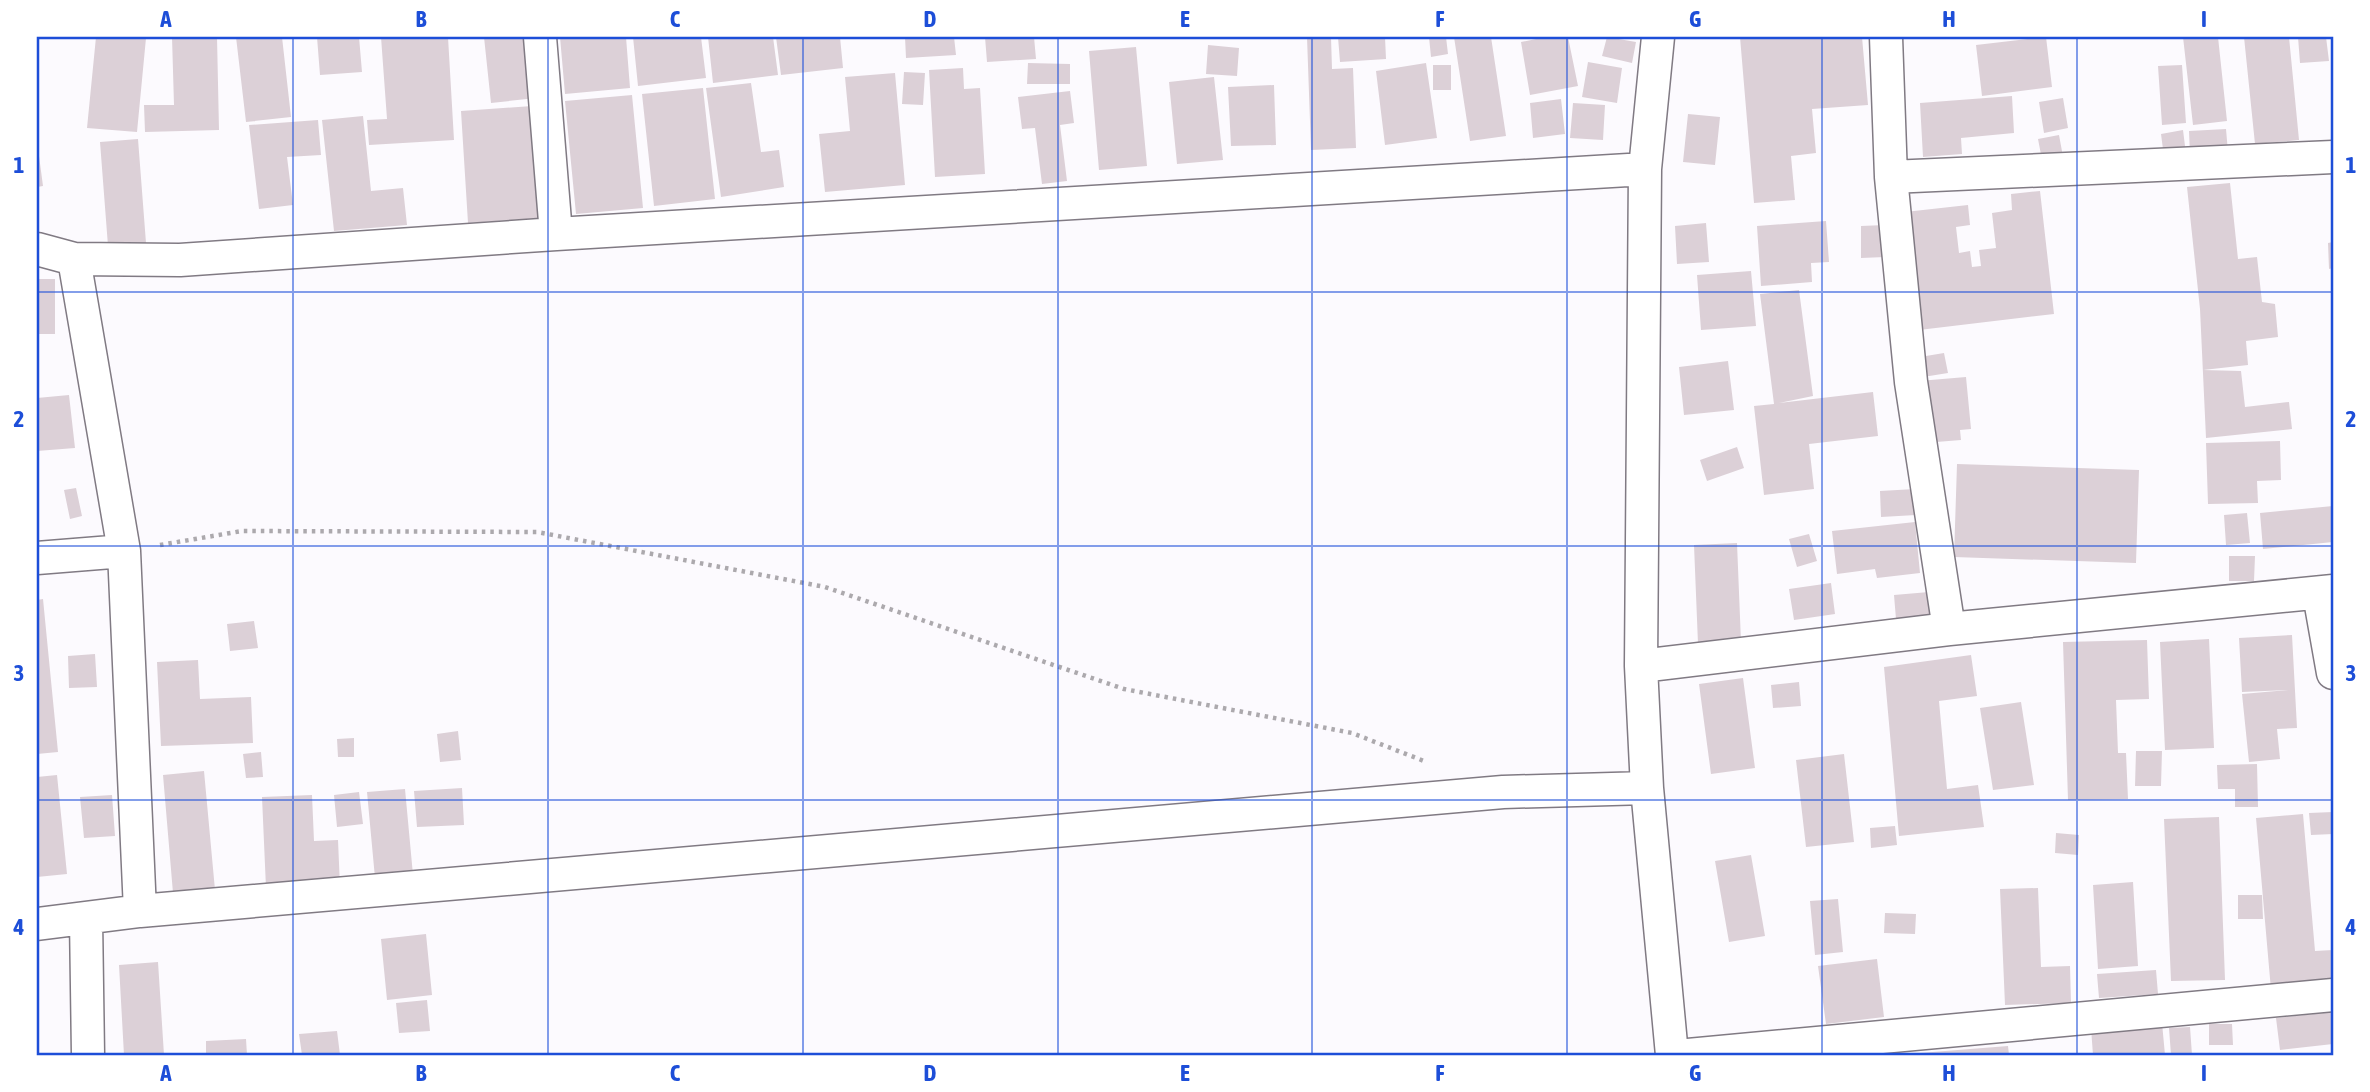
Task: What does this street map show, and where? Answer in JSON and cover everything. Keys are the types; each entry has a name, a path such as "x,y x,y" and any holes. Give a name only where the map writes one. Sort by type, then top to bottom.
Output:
{"street":[{"path":"540,37 556,234"},
{"path":"1658,37 1646,169 1641,666 1647,788 1672,1055"},
{"path":"1886,37 1891,177 1911,382 1949,629"},
{"path":"1891,177 2333,158"},
{"path":"37,249 74,259 180,260 556,234 1646,169"},
{"path":"74,259 124,551 140,911"},
{"path":"37,558 124,551"},
{"path":"1641,666 1949,629 2326,593 2333,673"},
{"path":"37,924 140,911 1503,792 1647,788"},
{"path":"86,918 88,1055"},
{"path":"1688,1055 2333,995"}],"path":[{"path":"124,551 242,531 537,532 825,587 1124,689 1352,733 1428,762"}],"building":[{"path":"96,37 146,38 137,132 87,128"},
{"path":"172,37 217,37 219,130 145,132 144,105 174,105"},
{"path":"236,37 282,37 291,117 246,122"},
{"path":"317,37 359,37 362,72 320,75"},
{"path":"381,37 448,37 454,140 369,145 367,120 387,119"},
{"path":"484,37 529,37 536,98 491,103"},
{"path":"560,37 626,37 630,88 565,94"},
{"path":"633,37 701,37 706,78 638,86"},
{"path":"708,37 773,37 778,75 713,83"},
{"path":"776,37 840,37 843,68 781,75"},
{"path":"905,37 954,37 956,55 906,58"},
{"path":"985,37 1034,37 1036,59 987,62"},
{"path":"1307,37 1331,37 1332,69 1353,68 1356,148 1311,150"},
{"path":"1338,37 1385,37 1386,59 1340,62"},
{"path":"1429,37 1446,37 1448,54 1431,57"},
{"path":"1454,37 1491,37 1506,136 1470,141"},
{"path":"1546,37 1568,37 1578,86 1530,95 1521,42"},
{"path":"1607,37 1636,42 1632,63 1602,56"},
{"path":"1740,37 1862,37 1868,105 1812,109 1816,153 1791,156 1795,200 1754,203"},
{"path":"2046,37 2052,87 1982,96 1976,45"},
{"path":"2183,37 2218,37 2227,121 2193,125"},
{"path":"2244,37 2289,37 2299,140 2255,144"},
{"path":"2298,37 2326,37 2329,61 2300,63"},
{"path":"1208,45 1239,48 1237,76 1206,74"},
{"path":"1136,47 1147,166 1099,170 1089,51"},
{"path":"1588,62 1622,68 1617,103 1582,97"},
{"path":"1028,63 1070,64 1070,84 1027,84"},
{"path":"1426,63 1437,138 1385,145 1376,71"},
{"path":"1433,65 1451,65 1451,90 1433,90"},
{"path":"2182,65 2186,123 2162,125 2158,66"},
{"path":"963,68 964,89 980,88 985,174 935,177 929,70"},
{"path":"904,72 925,73 923,105 902,104"},
{"path":"895,73 905,185 825,192 819,134 850,131 845,77"},
{"path":"1214,77 1223,160 1177,164 1169,82"},
{"path":"751,83 761,152 779,150 784,187 721,197 706,88"},
{"path":"1274,85 1276,145 1231,146 1228,87"},
{"path":"703,88 715,199 654,206 642,94"},
{"path":"1070,91 1074,123 1060,125 1067,181 1042,184 1035,128 1022,129 1018,97"},
{"path":"632,95 643,208 576,214 565,101"},
{"path":"2012,96 2014,133 1961,138 1962,154 1923,157 1920,103"},
{"path":"2063,98 2068,128 2044,133 2039,102"},
{"path":"1561,99 1565,134 1533,138 1530,103"},
{"path":"1573,103 1605,105 1603,140 1570,138"},
{"path":"532,106 540,218 468,223 461,111"},
{"path":"1688,114 1720,117 1715,165 1683,162"},
{"path":"363,116 371,191 403,188 407,225 334,231 322,120"},
{"path":"318,120 321,155 287,157 293,205 259,209 249,125"},
{"path":"2226,129 2228,152 2190,155 2189,131"},
{"path":"2183,130 2186,154 2164,157 2161,134"},
{"path":"2059,135 2064,162 2043,165 2038,139"},
{"path":"138,139 146,243 108,246 100,142"},
{"path":"37,141 43,186 37,187"},
{"path":"2230,183 2238,259 2257,257 2262,302 2275,304 2278,337 2246,341 2248,365 2203,370 2241,371 2245,407 2289,402 2292,429 2206,438 2200,309 2187,187"},
{"path":"2040,191 2054,314 1919,330 1905,212 1968,205 1970,225 1956,227 1959,253 1970,251 1972,267 1981,266 1979,250 1996,248 1992,213 2012,210 2011,194"},
{"path":"1826,221 1829,262 1811,263 1812,282 1761,286 1757,226"},
{"path":"1706,223 1709,262 1677,264 1675,226"},
{"path":"1885,225 1885,257 1861,258 1861,226"},
{"path":"2333,242 2333,268 2329,269 2328,243"},
{"path":"1751,271 1756,326 1701,330 1697,275"},
{"path":"37,279 55,279 55,334 37,334"},
{"path":"1799,290 1813,396 1779,403 1873,392 1878,436 1809,444 1814,489 1764,495 1754,406 1774,404 1760,294"},
{"path":"1944,353 1948,373 1923,377 1920,357"},
{"path":"1728,361 1734,410 1684,415 1679,367"},
{"path":"1966,377 1971,429 1960,430 1961,440 1924,443 1919,381"},
{"path":"69,395 75,448 37,451 37,398"},
{"path":"2280,441 2281,480 2257,481 2258,503 2208,504 2206,443"},
{"path":"1737,447 1744,468 1707,481 1700,460"},
{"path":"1957,464 2139,470 2136,563 1954,557"},
{"path":"76,488 82,516 70,519 64,490"},
{"path":"1915,489 1916,515 1881,517 1880,491"},
{"path":"2333,506 2333,542 2263,549 2260,513"},
{"path":"2247,513 2250,543 2226,545 2224,515"},
{"path":"1915,522 1920,573 1877,578 1875,569 1837,574 1832,531"},
{"path":"1809,534 1817,561 1797,567 1789,539"},
{"path":"1737,543 1741,642 1698,644 1694,545"},
{"path":"2229,556 2255,556 2254,581 2229,581"},
{"path":"1831,583 1835,614 1794,620 1789,589"},
{"path":"1929,592 1931,616 1896,619 1894,595"},
{"path":"43,599 58,752 37,754 37,600"},
{"path":"254,621 258,648 230,651 227,624"},
{"path":"2292,635 2297,728 2277,729 2280,759 2249,762 2242,694 2288,690 2242,692 2239,638"},
{"path":"2209,639 2214,748 2165,750 2160,642"},
{"path":"2147,640 2149,699 2116,700 2118,753 2126,753 2128,799 2068,800 2063,642"},
{"path":"95,654 97,687 69,688 68,656"},
{"path":"1971,655 1977,696 1939,701 1947,789 1978,785 1984,827 1899,836 1884,667"},
{"path":"198,660 200,699 251,697 253,743 161,746 157,662"},
{"path":"1743,678 1755,768 1711,774 1699,684"},
{"path":"1799,682 1801,706 1773,708 1771,685"},
{"path":"2021,702 2034,785 1993,790 1980,708"},
{"path":"458,731 461,760 440,762 437,734"},
{"path":"354,738 354,757 338,757 337,739"},
{"path":"2136,751 2162,751 2161,786 2135,786"},
{"path":"261,752 263,777 246,778 243,754"},
{"path":"1844,754 1854,842 1806,847 1796,760"},
{"path":"2257,764 2258,807 2235,807 2235,789 2218,789 2217,765"},
{"path":"204,771 215,890 173,893 163,775"},
{"path":"57,775 67,874 37,877 37,777"},
{"path":"462,788 464,825 417,827 414,791"},
{"path":"405,789 413,875 375,878 367,792"},
{"path":"359,792 363,824 337,827 334,795"},
{"path":"112,795 115,836 84,838 80,797"},
{"path":"312,795 314,841 338,840 340,887 266,888 262,797"},
{"path":"2333,812 2333,834 2311,835 2309,813"},
{"path":"2303,814 2315,951 2333,950 2333,984 2271,990 2256,818"},
{"path":"2219,817 2225,980 2171,981 2164,819"},
{"path":"1895,826 1897,845 1871,848 1870,828"},
{"path":"2056,833 2079,835 2078,855 2055,853"},
{"path":"1751,855 1765,936 1729,942 1715,861"},
{"path":"2133,882 2138,966 2098,969 2093,885"},
{"path":"2038,888 2041,967 2070,966 2071,1003 2005,1005 2000,889"},
{"path":"2238,895 2262,895 2263,919 2238,919"},
{"path":"1838,899 1843,952 1815,955 1810,901"},
{"path":"1885,913 1916,914 1915,934 1884,933"},
{"path":"426,934 432,995 387,1000 381,939"},
{"path":"1877,959 1884,1017 1826,1024 1818,966"},
{"path":"158,962 164,1055 124,1055 119,965"},
{"path":"2156,970 2158,994 2099,998 2097,974"},
{"path":"427,1000 430,1031 399,1033 396,1003"},
{"path":"2333,1012 2333,1044 2280,1050 2276,1018"},
{"path":"2162,1023 2165,1055 2093,1055 2091,1028"},
{"path":"2209,1024 2232,1024 2233,1045 2209,1045"},
{"path":"2190,1027 2192,1055 2171,1055 2169,1028"},
{"path":"337,1031 340,1055 302,1055 299,1034"},
{"path":"246,1039 247,1055 206,1055 206,1041"},
{"path":"2008,1046 2009,1055 1920,1055 1920,1053"}]}
